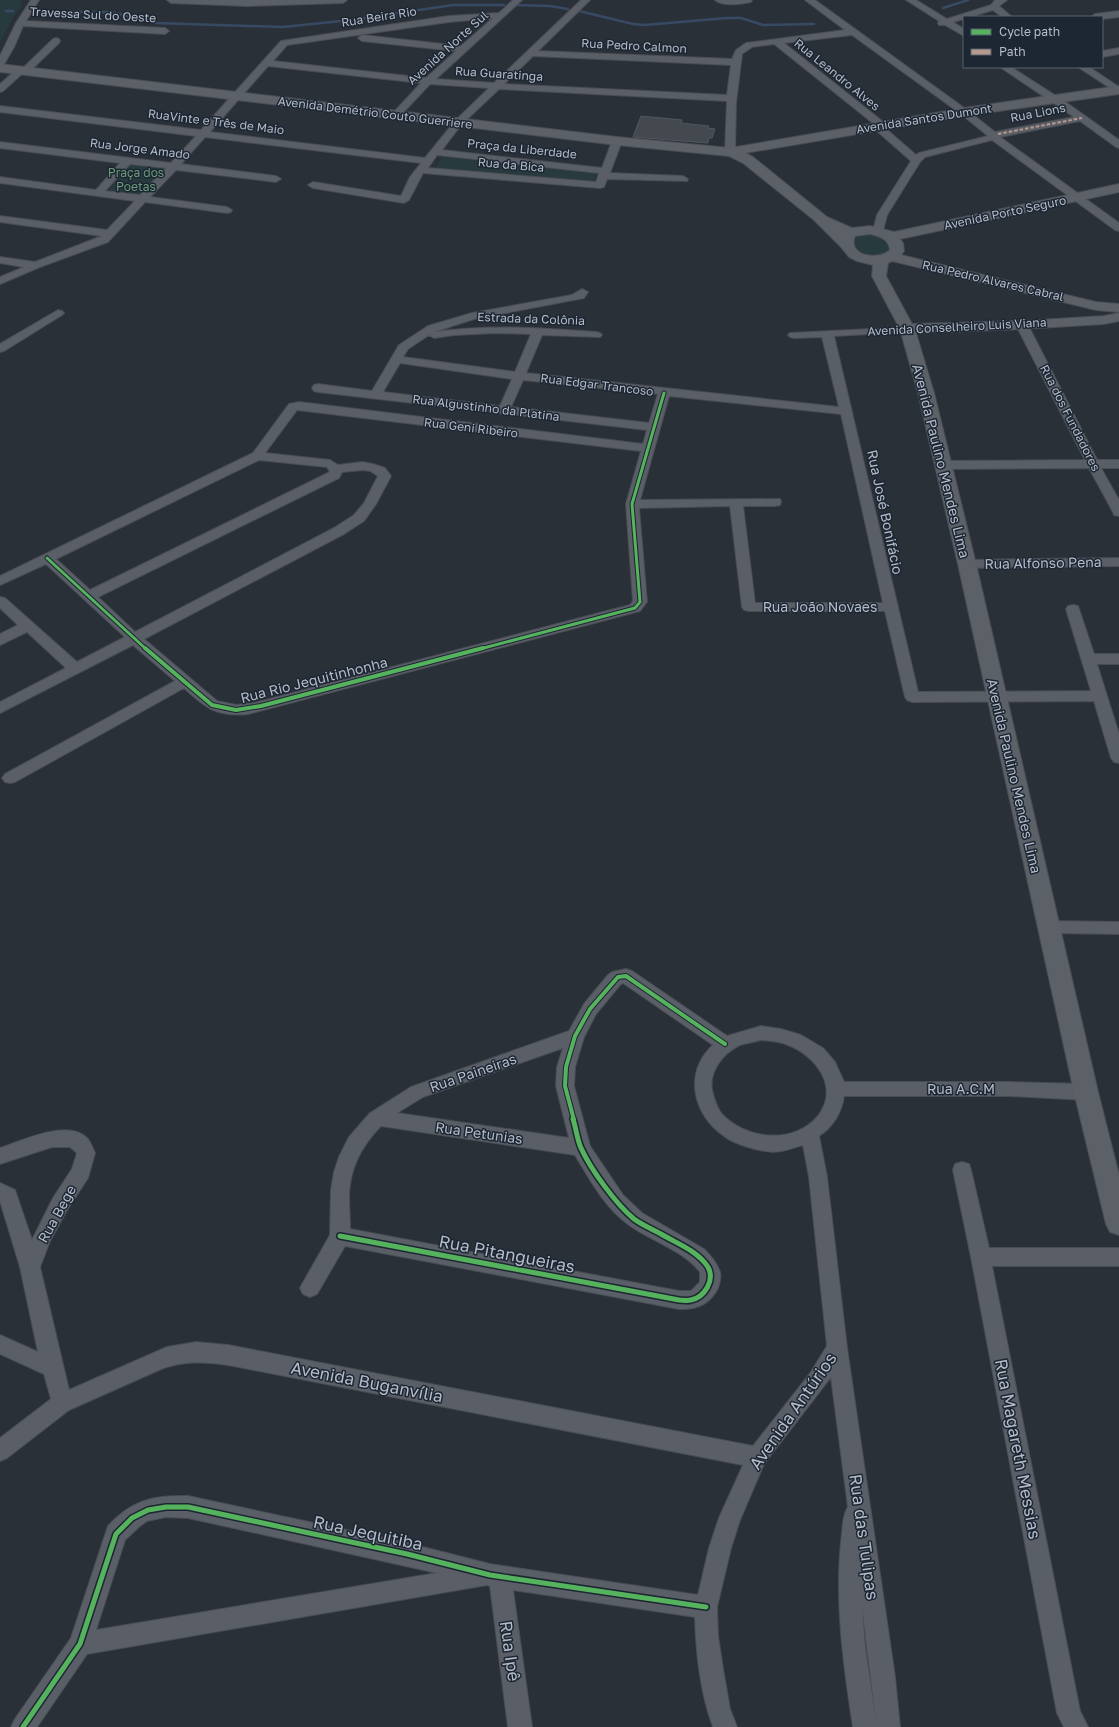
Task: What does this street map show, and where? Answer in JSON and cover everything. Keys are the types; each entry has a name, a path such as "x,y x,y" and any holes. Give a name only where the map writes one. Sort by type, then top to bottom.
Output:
{"main road":[{"name":"Avenida Demétrio Couto Guerriere","path":"0,68 617,142 730,152"},
{"name":"Avenida Santos Dumont","path":"730,152 964,112 1059,101 1118,90"},
{"path":"730,152 748,160 851,244 866,260 886,258 895,254 897,247 891,237 878,231 865,229 851,244"},
{"name":"Avenida Porto Seguro","path":"891,237 1119,188"},
{"path":"851,244 864,268 881,282"},
{"path":"881,282 878,271 886,258"},
{"name":"Rua Pedro Alvares Cabral","path":"886,258 1096,306 1118,316"},
{"name":"Avenida Paulino Mendes Lima","path":"881,282 907,330 926,393 942,465 967,564 1086,1092 1119,1224"},
{"name":"Avenida Conselheiro Luis Viana","path":"907,330 1022,324 1118,316"}],"street":[{"path":"0,64 10,47 20,23 35,0"},
{"path":"171,0 343,0"},
{"name":"Avenida Norte Sul","path":"396,115 428,80 518,0"},
{"path":"313,185 404,200 415,177 458,123 586,0"},
{"path":"720,0 736,2 748,0"},
{"path":"808,0 1081,196 1119,220"},
{"path":"910,0 963,32"},
{"path":"918,6 932,0"},
{"path":"964,16 994,7 997,2 1003,0"},
{"path":"994,7 1007,16"},
{"path":"1103,16 1119,14"},
{"name":"Rua Beira Rio","path":"266,63 284,43 344,36 449,18 502,15"},
{"path":"944,22 963,16"},
{"path":"1106,16 1119,23"},
{"path":"944,22 963,38"},
{"name":"Travessa Sul do Oeste","path":"20,23 165,31"},
{"path":"730,152 730,127 736,62 738,54 743,47 854,32"},
{"path":"344,36 463,50"},
{"path":"0,89 23,71 56,41"},
{"name":"Rua Leandro Alves","path":"777,42 880,126 880,129 916,160"},
{"path":"1103,53 1119,50"},
{"name":"Rua Pedro Calmon","path":"530,53 736,62"},
{"path":"0,281 36,265 104,240 174,167 266,63"},
{"name":"Rua Guaratinga","path":"266,63 495,86 732,98"},
{"path":"1007,68 1059,101 1119,145"},
{"path":"1015,68 1023,77"},
{"path":"1085,68 1118,90"},
{"name":"RuaVinte e Três de Maio","path":"0,109 429,161"},
{"name":"Rua Lions","path":"916,160 927,153 994,134 1082,118"},
{"path":"617,142 603,177 683,179"},
{"name":"Rua Jorge Amado","path":"0,145 276,179"},
{"name":"Praça da Liberdade","path":"435,152 603,177"},
{"path":"878,231 882,215 916,160"},
{"path":"98,193 127,161"},
{"name":"Rua da Bica","path":"421,170 603,177"},
{"path":"0,180 227,210"},
{"path":"1081,196 1119,228"},
{"path":"0,219 111,234"},
{"path":"0,260 36,265"},
{"path":"376,394 403,347 432,328 455,320 573,298 580,296 582,292"},
{"path":"0,349 58,313"},
{"name":"Rua dos Fundadores","path":"1022,324 1119,512"},
{"name":"Estrada da Colônia","path":"417,339 452,332 481,329 514,329 538,332 596,335"},
{"name":"Avenida Conselheiro Luis Viana","path":"794,335 907,330"},
{"path":"504,410 538,332"},
{"name":"Rua José Bonifácio","path":"827,333 912,697 996,697"},
{"name":"Rua Edgar Trancoso","path":"396,359 518,376 846,411"},
{"name":"Rua Algustinho da Platina","path":"318,388 356,391 653,428"},
{"path":"344,412 356,391"},
{"path":"664,392 632,504 775,502"},
{"name":"Rua Geni Ribeiro","path":"257,456 293,407 649,448"},
{"path":"0,581 257,456 330,464 336,469 365,465 380,469 385,476 370,504 359,518 332,535 0,708"},
{"path":"942,465 1119,464"},
{"path":"89,596 335,475 336,469"},
{"name":"Rua João Novaes","path":"736,503 749,607 890,608"},
{"name":"Rua Rio Jequitinhonha","path":"47,558 135,639 184,682 212,704 222,709 248,710 635,608 640,602 632,504"},
{"name":"Rua Alfonso Pena","path":"967,564 1119,562"},
{"path":"0,601 76,669"},
{"path":"1073,609 1119,758"},
{"path":"0,640 28,626"},
{"path":"1088,659 1119,659"},
{"path":"10,778 184,682"},
{"path":"996,697 1100,696"},
{"path":"1050,927 1119,928"},
{"name":"Rua Pitangueiras","path":"340,1236 670,1298 692,1300 704,1293 710,1285 710,1273 705,1263 687,1249 635,1219 616,1201 602,1182 581,1148 565,1086 566,1067 575,1036 590,1009 618,977 626,976 725,1044"},
{"path":"761,1034 775,1034 794,1040 811,1049 821,1058 828,1067 836,1089 833,1110 820,1128 799,1140 782,1144 764,1144 746,1139 731,1132 718,1121 708,1108 703,1094 702,1080 706,1066 714,1054 725,1044 742,1037 761,1034"},
{"name":"Rua Paineiras","path":"340,1236 340,1189 345,1164 356,1141 376,1118 396,1103 417,1092 575,1036"},
{"name":"Rua A.C.M","path":"836,1089 1001,1089 1086,1092"},
{"name":"Rua Petunias","path":"376,1118 581,1148"},
{"name":"Avenida Antúrios","path":"725,1727 718,1709 710,1669 706,1607 720,1548 730,1518 757,1457 818,1379 837,1348 819,1184 810,1135"},
{"name":"Rua Bege","path":"0,1156 52,1139 65,1138 75,1140 82,1145 86,1153 81,1172 60,1204 42,1238 30,1267"},
{"name":"Rua Magareth Messias","path":"962,1170 981,1257 1069,1713 1076,1727"},
{"path":"0,1191 8,1196 12,1204 30,1267 52,1368 62,1403"},
{"path":"310,1288 340,1236"},
{"path":"981,1257 1119,1258"},
{"path":"0,1344 52,1368"},
{"name":"Rua das Tulipas","path":"837,1348 883,1678 888,1727"},
{"name":"Avenida Buganvília","path":"0,1451 62,1403 167,1357 196,1352 228,1355 757,1457"},
{"path":"858,1497 850,1557 850,1585 854,1649 865,1727"},
{"name":"Rua Jequitiba","path":"23,1727 80,1644 116,1534 125,1522 136,1514 151,1507 188,1507 407,1554 495,1575 706,1607"},
{"name":"Rua Jequitiba","path":"80,1644 495,1575"},
{"name":"Rua Ipê","path":"495,1575 520,1727"}],"green space":[{"path":"0,0 21,0 20,3 22,5 12,19 0,42"},
{"path":"442,157 597,171 593,183 435,170"},
{"name":"Praça dos Poetas","path":"130,165 164,168 142,196 107,192"},
{"path":"877,233 894,246 887,255 867,256 857,253 853,242 854,234"}],"building":[{"path":"641,116 682,120 681,123 709,126 708,128 715,129 712,138 709,138 708,143 633,137"}],"waterway":[{"path":"943,8 968,0"},
{"path":"34,12 111,12 156,23 283,27 351,20 453,5 504,5"},
{"path":"516,5 550,6 568,9"},
{"path":"6,11 13,11"},
{"path":"579,11 633,24 645,25 727,18 741,18 763,25 814,24"}],"marked path":[{"path":"998,134 1082,118"}],"cycle path":[{"path":"47,558 135,639 212,705 230,709 248,709 261,706 635,608 640,602 632,504 664,393"},
{"path":"340,1236 679,1300 690,1300 696,1298 700,1296 709,1286 711,1277 707,1266 697,1255 635,1219 616,1201 602,1182 581,1148 565,1086 566,1067 575,1036 590,1009 618,977 626,976 725,1044"},
{"path":"23,1727 80,1644 116,1534 132,1518 140,1513 157,1508 188,1507 407,1554 490,1575 706,1607"}]}
